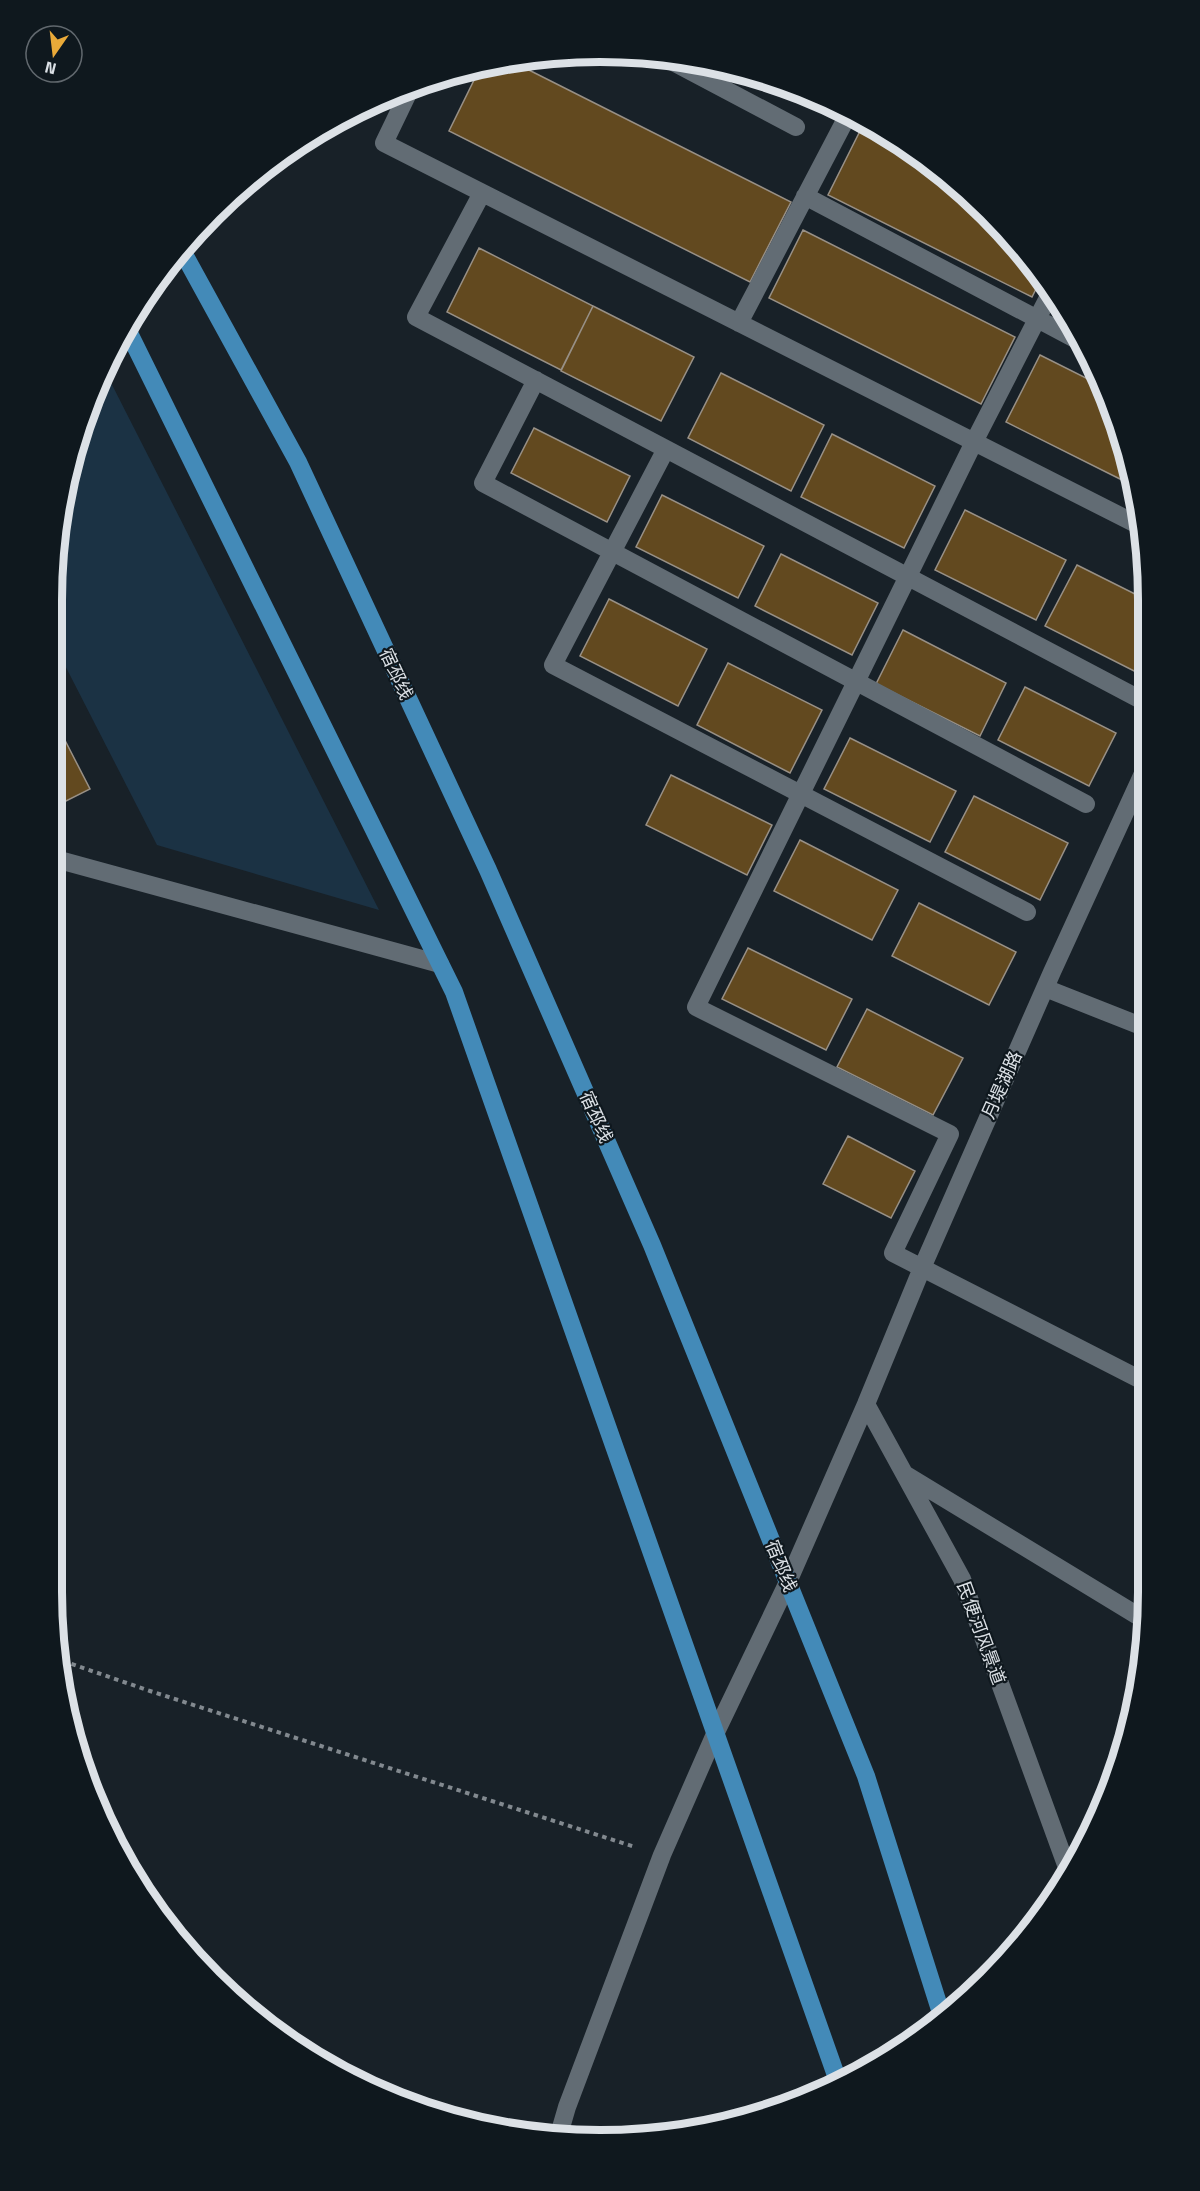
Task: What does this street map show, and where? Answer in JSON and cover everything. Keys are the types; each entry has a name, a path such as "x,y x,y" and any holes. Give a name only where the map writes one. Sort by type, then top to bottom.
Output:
{"main road":[{"name":"宿邳线","path":"185,257 298,462 488,870 652,1245 866,1776 940,2009"},
{"path":"131,337 458,1004 836,2075"}],"street":[{"path":"686,69 796,127"},
{"path":"406,98 384,143 1133,522"},
{"path":"739,323 845,121"},
{"path":"482,193 416,316 1138,698"},
{"path":"805,196 1068,334"},
{"path":"1047,300 974,442 696,1007 950,1134 893,1253 1138,1378"},
{"path":"536,380 483,483 1086,804"},
{"path":"666,449 553,665 1027,912"},
{"name":"月堤湖路","path":"561,2128 662,1855 715,1734 788,1582 866,1404 922,1268 1045,988 1138,784"},
{"path":"62,861 440,964"},
{"path":"1045,988 1138,1025"},
{"name":"民便河风景道","path":"866,1404 962,1579 1065,1862"},
{"path":"904,1474 1137,1616"}],"path":[{"path":"66,1662 161,1695 662,1855"}],"shaded area":[{"path":"109,379 379,910 157,845 62,660 63,565 66,530 80,461 90,427"}],"building":[{"path":"523,67 791,202 750,282 449,131 476,77"},
{"path":"861,129 899,152 955,195 1005,245 1037,286 1032,297 828,195"},
{"path":"803,230 1015,337 981,404 769,298"},
{"path":"479,248 593,306 561,370 447,312"},
{"path":"593,306 694,357 661,421 561,371"},
{"path":"1040,355 1092,381 1110,427 1125,481 1006,422"},
{"path":"721,373 824,425 791,491 688,438"},
{"path":"534,428 630,476 607,522 511,473"},
{"path":"832,434 935,486 904,548 801,497"},
{"path":"662,495 764,546 738,598 636,547"},
{"path":"965,510 1066,560 1036,620 935,570"},
{"path":"781,554 878,603 852,655 755,606"},
{"path":"1077,565 1138,595 1138,673 1045,626"},
{"path":"609,599 707,649 678,706 580,656"},
{"path":"903,630 1006,683 980,736 876,684"},
{"path":"728,663 822,710 790,773 697,725"},
{"path":"1025,687 1116,733 1089,786 998,740"},
{"path":"62,734 90,789 62,803"},
{"path":"850,738 956,791 930,842 824,789"},
{"path":"671,775 772,825 747,875 646,825"},
{"path":"974,796 1068,843 1040,900 945,852"},
{"path":"800,840 898,890 872,940 774,891"},
{"path":"919,903 1016,952 989,1005 892,956"},
{"path":"748,948 852,999 826,1050 722,999"},
{"path":"867,1009 963,1058 933,1115 837,1067"},
{"path":"848,1136 915,1171 891,1218 823,1184"}]}
